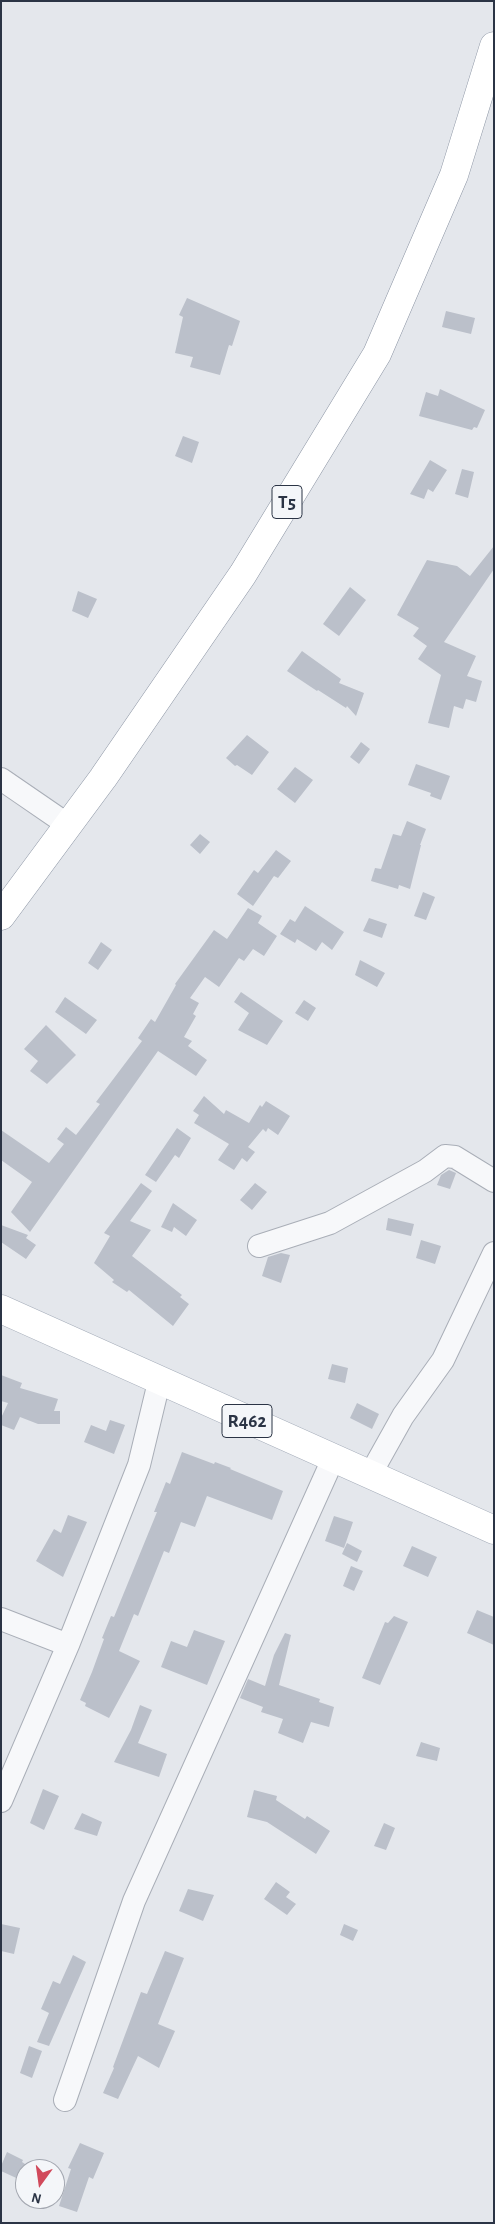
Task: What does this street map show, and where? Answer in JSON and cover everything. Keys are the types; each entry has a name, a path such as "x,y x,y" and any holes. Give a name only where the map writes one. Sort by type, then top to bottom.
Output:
{"main road":[{"name":"T5","path":"1,916 68,825 243,574 377,354 454,175 494,46"},
{"name":"R462","path":"1,1309 159,1382 494,1530"}],"street":[{"path":"1,779 68,825"},
{"path":"259,1246 330,1223 425,1170 445,1156 455,1157 494,1181"},
{"path":"370,1476 403,1416 443,1360 494,1253"},
{"path":"1,1801 68,1645 140,1465 159,1382"},
{"path":"65,2100 134,1901 333,1459"},
{"path":"1,1619 68,1645"}],"building":[{"path":"187,298 240,321 232,346 229,345 220,375 190,367 193,357 175,353 183,317 179,315"},
{"path":"446,311 475,318 471,334 442,327"},
{"path":"440,389 485,410 477,428 474,427 472,430 419,416 426,392 438,396"},
{"path":"183,436 199,442 192,463 175,456"},
{"path":"430,460 447,470 433,492 428,489 424,499 410,494"},
{"path":"462,469 474,472 468,498 455,494"},
{"path":"494,546 494,569 444,642 476,656 467,676 482,681 476,702 466,699 463,709 454,706 449,728 428,723 441,675 418,659 427,646 413,636 419,628 397,615 427,560 457,566 470,576"},
{"path":"350,587 366,600 339,636 323,624"},
{"path":"78,591 97,599 88,618 72,611"},
{"path":"302,651 341,679 339,683 364,693 356,716 347,706 346,708 287,671"},
{"path":"247,735 269,752 252,775 237,765 235,766 226,758"},
{"path":"361,742 370,749 359,764 350,757"},
{"path":"416,764 450,776 441,800 430,796 431,793 408,785"},
{"path":"295,767 313,780 295,803 277,789"},
{"path":"407,821 426,829 420,845 410,889 399,885 398,889 371,881 375,868 381,869 393,834 401,836"},
{"path":"200,834 210,842 200,854 190,845"},
{"path":"276,850 291,861 278,878 274,876 253,906 237,894 254,870 258,873"},
{"path":"423,892 435,897 426,920 414,916"},
{"path":"305,906 344,932 332,950 322,942 316,951 297,939 295,943 280,934 290,919 295,922"},
{"path":"248,908 262,916 258,923 277,936 264,956 253,949 244,961 239,958 219,987 205,977 190,998 199,1003 193,1014 196,1016 184,1037 192,1041 188,1046 207,1060 196,1076 158,1051 30,1232 11,1212 32,1182 1,1160 1,1130 49,1163 64,1144 57,1139 66,1127 76,1135 100,1104 96,1102 142,1041 138,1038 151,1019 155,1022 175,984 214,930 227,939"},
{"path":"369,918 387,924 382,938 363,931"},
{"path":"101,942 112,950 98,970 88,963"},
{"path":"360,960 385,973 377,987 355,975"},
{"path":"241,992 283,1021 267,1045 238,1030 249,1013 234,1002"},
{"path":"65,997 97,1020 86,1034 55,1012"},
{"path":"304,1000 316,1008 308,1021 295,1013"},
{"path":"46,1025 76,1055 47,1084 30,1071 38,1061 24,1049"},
{"path":"204,1096 224,1114 226,1110 249,1123 260,1105 262,1107 266,1101 290,1116 278,1135 268,1128 266,1132 263,1129 248,1147 255,1152 247,1162 242,1158 234,1170 218,1160 229,1144 194,1123 199,1115 193,1111"},
{"path":"177,1128 191,1138 179,1158 175,1155 156,1182 145,1175"},
{"path":"449,1170 456,1173 450,1189 437,1185 441,1175"},
{"path":"141,1183 152,1191 130,1221 151,1230 132,1256 182,1295 180,1297 189,1304 173,1326 129,1290 127,1292 112,1282 114,1280 94,1263 110,1236 104,1233"},
{"path":"255,1183 267,1192 252,1210 240,1200"},
{"path":"173,1203 197,1220 186,1236 174,1227 172,1232 161,1227"},
{"path":"388,1218 414,1224 411,1236 386,1230"},
{"path":"1,1225 28,1235 26,1238 36,1245 26,1259 1,1242"},
{"path":"421,1240 441,1246 435,1264 416,1258"},
{"path":"281,1253 290,1255 281,1283 262,1276 268,1257"},
{"path":"332,1364 348,1368 345,1383 328,1379"},
{"path":"1,1375 22,1383 20,1388 58,1399 54,1411 60,1411 60,1424 38,1424 20,1417 14,1430 1,1425 1,1418 8,1403 1,1401"},
{"path":"357,1403 379,1414 372,1429 350,1418"},
{"path":"110,1420 125,1425 114,1454 84,1442 91,1425 106,1431"},
{"path":"182,1452 231,1468 283,1491 272,1520 207,1496 195,1527 181,1522 169,1553 164,1551 138,1616 134,1614 119,1651 140,1661 109,1718 85,1706 86,1703 80,1700 92,1672 111,1616 114,1617 157,1512 154,1512 166,1482 170,1484"},
{"path":"68,1515 87,1522 63,1577 36,1561 54,1529 61,1533"},
{"path":"334,1516 353,1522 344,1548 325,1541"},
{"path":"347,1543 362,1551 357,1562 342,1554"},
{"path":"412,1546 437,1557 428,1577 403,1566"},
{"path":"351,1566 363,1571 354,1591 343,1586"},
{"path":"477,1610 494,1617 494,1645 467,1633"},
{"path":"394,1616 408,1622 380,1685 362,1678 385,1622 388,1623"},
{"path":"194,1630 225,1641 207,1685 161,1667 171,1641 187,1647"},
{"path":"285,1633 291,1635 279,1685 320,1699 319,1702 334,1707 329,1727 311,1722 303,1743 278,1733 283,1719 261,1712 263,1707 240,1698 248,1679 265,1686 274,1655"},
{"path":"140,1705 152,1710 138,1743 167,1754 159,1777 114,1762 131,1730"},
{"path":"421,1742 440,1748 437,1761 416,1756"},
{"path":"43,1789 59,1796 44,1830 30,1823"},
{"path":"254,1790 277,1796 276,1800 305,1819 307,1816 330,1831 316,1854 267,1822 247,1817"},
{"path":"82,1813 102,1822 97,1836 74,1829"},
{"path":"384,1823 395,1828 386,1850 374,1846"},
{"path":"276,1882 290,1892 286,1897 296,1904 287,1915 264,1899"},
{"path":"188,1889 214,1895 203,1921 179,1911"},
{"path":"1,1924 20,1928 14,1954 1,1951"},
{"path":"344,1924 358,1930 353,1941 340,1935"},
{"path":"165,1951 184,1958 158,2024 175,2031 159,2068 138,2056 118,2099 103,2093 141,1992 147,1994"},
{"path":"73,1955 86,1962 49,2046 37,2042 49,2013 41,2009 53,1981 60,1984"},
{"path":"29,2046 42,2051 32,2078 20,2073"},
{"path":"80,2143 104,2153 93,2179 89,2177 77,2212 65,2208 65,2188 71,2169 68,2168"},
{"path":"7,2152 21,2159 15,2159 15,2177 1,2171 1,2166"}]}
